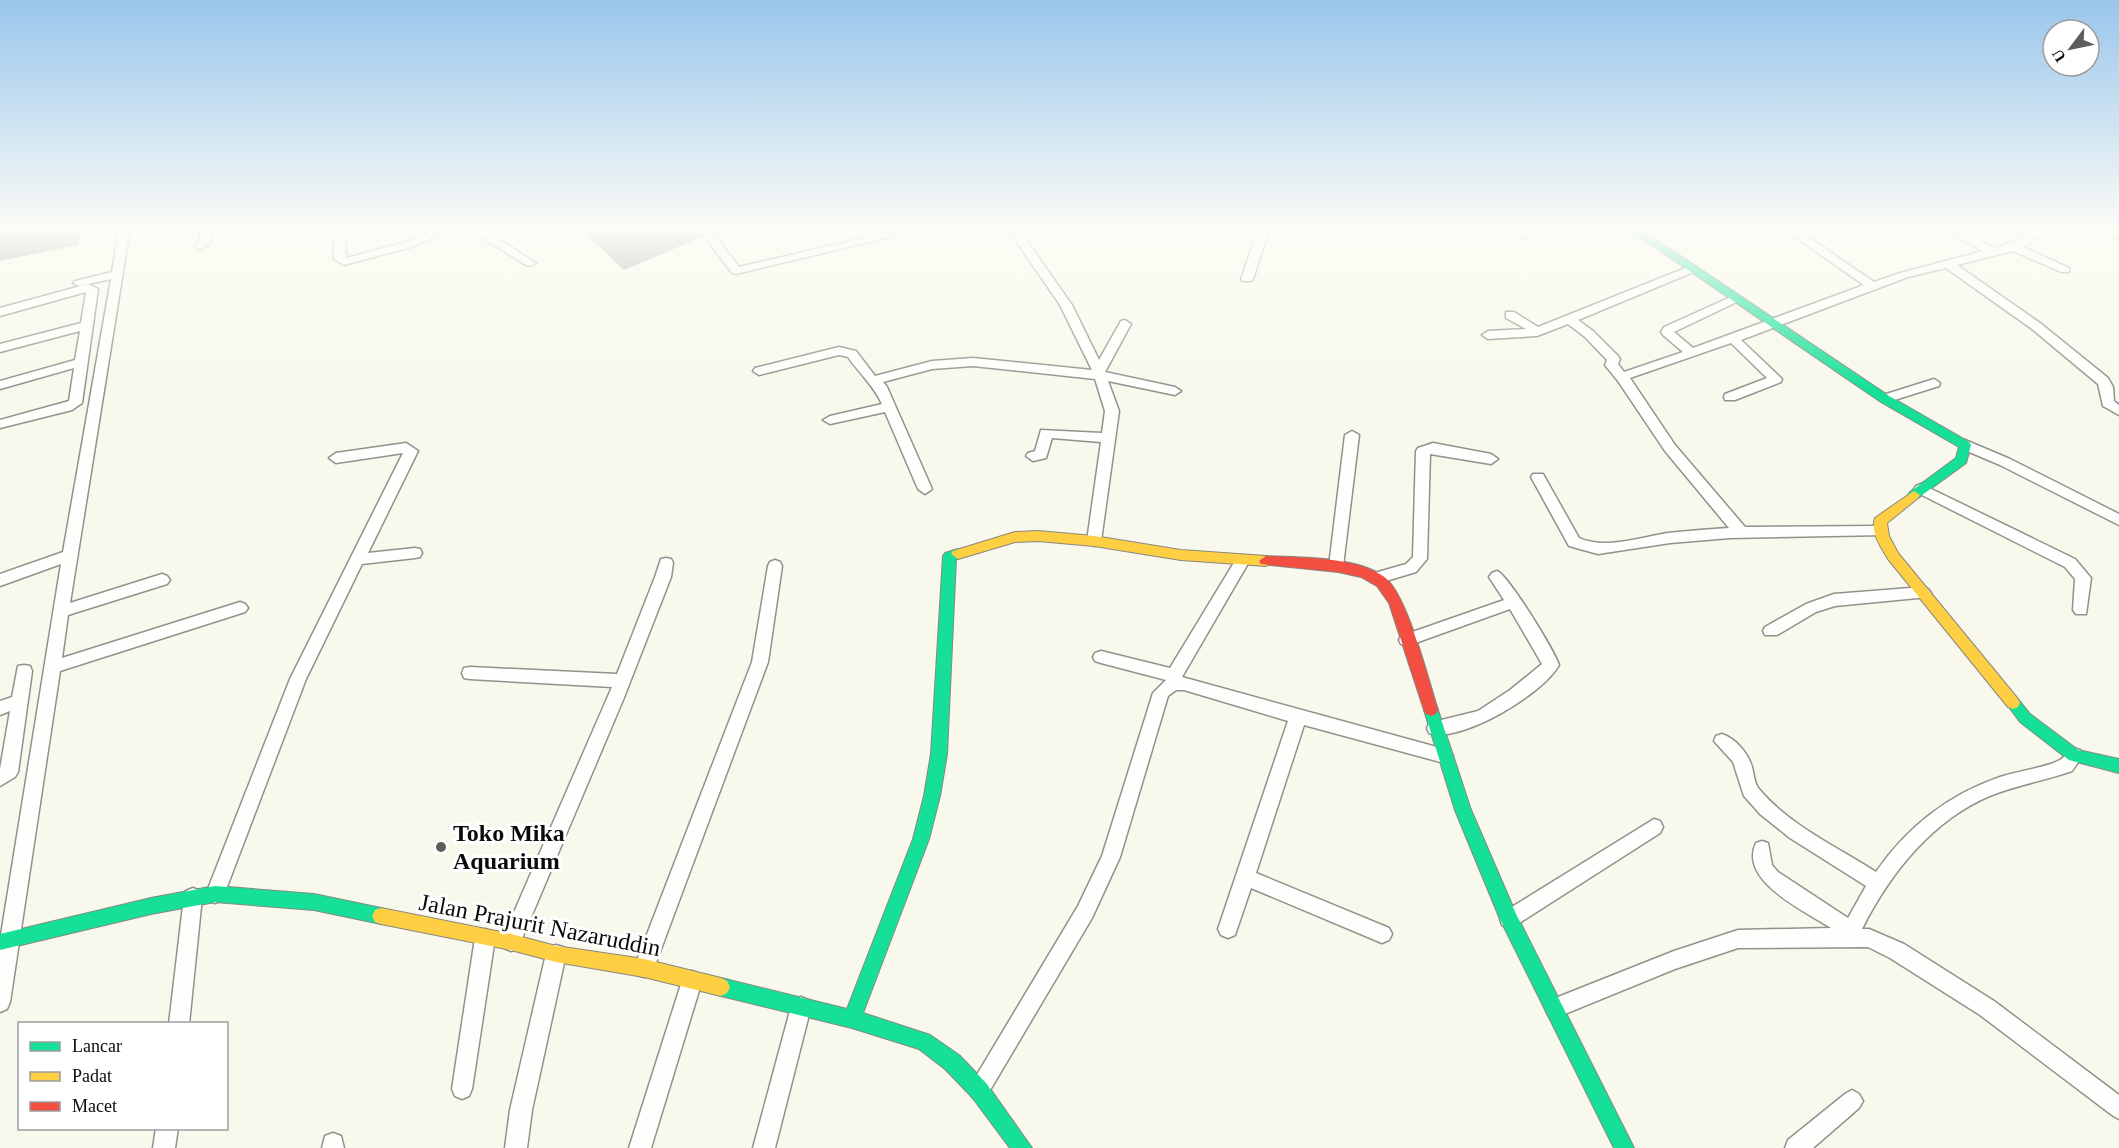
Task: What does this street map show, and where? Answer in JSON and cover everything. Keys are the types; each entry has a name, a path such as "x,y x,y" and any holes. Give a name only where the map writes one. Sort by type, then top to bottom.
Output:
{"street":[{"path":"0,303 87,282"},
{"path":"0,1002 6,940 117,282"},
{"path":"1050,282 1066,305 1098,372 1112,411 1094,541"},
{"path":"1488,335 1537,332 1662,282"},
{"path":"1711,282 1885,399 1965,446 2005,462 2119,520"},
{"path":"1866,282 1873,286"},
{"path":"1623,378 1628,373 1733,339 1885,282"},
{"path":"1973,282 2036,326 2103,381 2107,387 2108,403 2119,411"},
{"path":"0,312 92,288 75,403 72,406 0,424"},
{"path":"1692,353 1666,332 1737,299"},
{"path":"1510,315 1537,332"},
{"path":"1570,320 1589,334 1614,359 1611,365 1623,378 1670,448 1742,533"},
{"path":"1098,372 1125,324"},
{"path":"0,348 88,326"},
{"path":"1730,397 1776,379 1733,339"},
{"path":"759,371 839,351 848,351 881,387 925,489"},
{"path":"0,385 82,362"},
{"path":"873,380 932,365 973,362 1098,372 1175,391"},
{"path":"1885,399 1934,382"},
{"path":"830,420 890,407"},
{"path":"1033,456 1041,455 1047,433 1109,438"},
{"path":"1336,566 1352,435"},
{"path":"1965,446 1962,460 1880,521 1880,531 1892,554 2025,718 2074,755 2119,766"},
{"path":"215,894 298,679 411,451 406,448 336,458"},
{"path":"1376,578 1411,568 1420,559 1424,452 1433,448 1491,459"},
{"path":"1538,477 1574,542 1584,548 1594,549 1652,540 1742,533 1796,530 1880,531"},
{"path":"1922,489 2070,563 2083,578 2081,610"},
{"path":"852,1019 921,839 932,796 939,754 947,570 950,556 1015,537 1038,536 1094,541 1181,555 1336,566 1376,578 1389,590 1396,603 1463,810 1509,919 1556,1008 1624,1148"},
{"path":"358,559 415,553"},
{"path":"0,580 69,556"},
{"path":"979,1090 1085,912 1098,886 1112,857 1161,693 1174,679 1243,560"},
{"path":"512,942 622,681 663,577 666,563"},
{"path":"644,969 760,662 775,566"},
{"path":"1435,728 1478,719 1514,696 1546,672 1551,665 1547,654 1497,577"},
{"path":"62,611 162,580"},
{"path":"1771,631 1812,608 1833,600 1923,593"},
{"path":"1407,640 1514,602"},
{"path":"53,667 240,608"},
{"path":"1101,657 1298,717 1444,756"},
{"path":"0,779 9,771 24,671"},
{"path":"470,673 622,681"},
{"path":"0,708 20,701"},
{"path":"1228,929 1298,717"},
{"path":"1722,741 1738,756 1745,774 1745,782 1751,793 1778,819 1878,883"},
{"path":"1848,934 1878,883 1903,851 1935,820 1975,794 2030,775 2066,766 2074,755"},
{"path":"1509,919 1654,827"},
{"path":"1762,849 1763,867 1771,878 1848,934"},
{"path":"1245,877 1382,934"},
{"name":"Jalan Prajurit Nazaruddin","path":"6,940 215,894 314,902 512,942 556,954 644,969 852,1019 924,1041 952,1062 979,1090 1022,1148"},
{"path":"179,1022 193,897"},
{"path":"1556,1008 1674,960 1738,939 1848,934 1869,938 1897,951 1988,1008 2119,1108"},
{"path":"462,1089 485,938"},
{"path":"516,1148 521,1110 556,954"},
{"path":"640,1148 692,981"},
{"path":"764,1148 801,1007"},
{"path":"1796,1148 1852,1101"},
{"path":"164,1148 167,1130"}],"traffic: fast":[{"path":"1711,282 1885,399 1965,445 1962,460 1914,495"},
{"path":"852,1019 921,839 932,796 939,754 950,556 958,554"},
{"path":"2013,703 2025,718 2074,755 2119,766"},
{"path":"1431,710 1463,810 1509,919 1624,1148"},
{"path":"0,942 151,906 215,894 314,902 381,916"},
{"path":"721,987 852,1019 924,1041 952,1062 979,1090 1022,1148"}],"traffic: slow":[{"path":"1914,495 1880,521 1882,536 1893,556 2013,703"},
{"path":"958,554 1015,537 1038,536 1094,541 1181,555 1266,561"},
{"path":"381,916 511,942 556,954 644,968 721,987"}],"traffic: jam":[{"path":"1266,561 1307,563 1352,569 1376,578 1382,583 1396,603 1431,710"}],"place":[{"name":"Toko Mika Aquarium","path":"441,847"}]}
